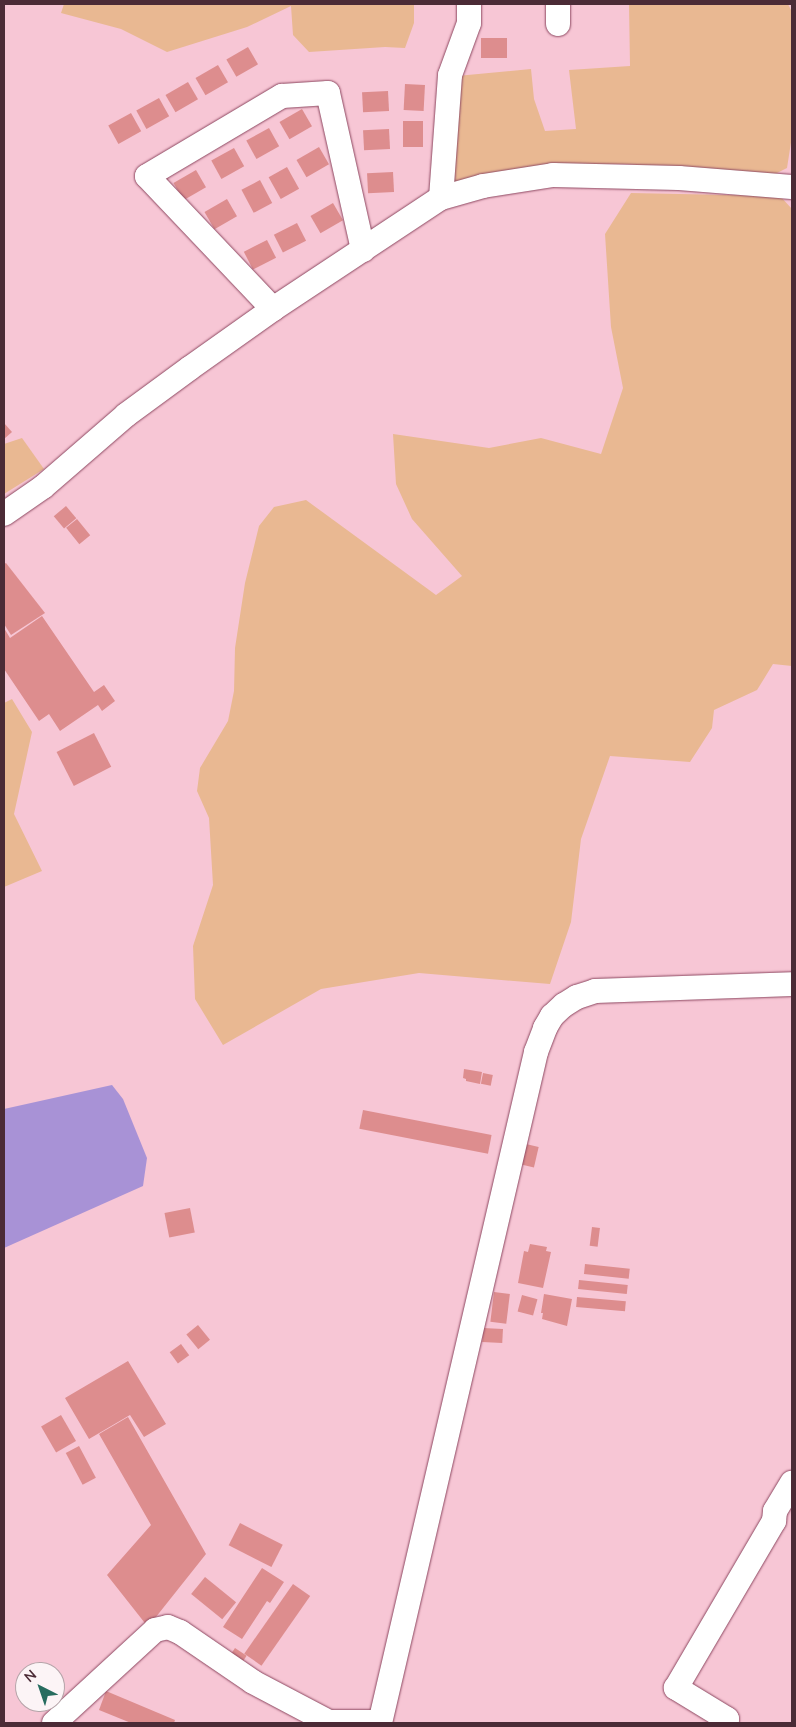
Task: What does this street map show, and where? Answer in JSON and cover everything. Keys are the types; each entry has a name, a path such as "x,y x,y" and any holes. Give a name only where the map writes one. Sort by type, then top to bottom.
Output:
{"street":[{"path":"441,198 450,75 469,24 469,4"},
{"path":"273,309 147,176 282,96 328,94 363,250"},
{"path":"4,514 43,487 126,415 273,309 441,198 483,186 554,175 679,178 792,187"},
{"path":"54,1723 155,1630 168,1627 180,1632 253,1682 329,1722 380,1723 536,1052 545,1028 552,1016 564,1005 577,997 595,991 792,984"},
{"path":"724,1723 727,1719 676,1688 774,1521 775,1511 792,1483"}],"shaded area":[{"path":"64,4 414,4 414,23 405,48 385,47 309,52 293,35 291,6 247,27 167,52 121,29 61,13"},
{"path":"629,4 788,4 792,12 792,136 787,168 771,176 624,164 557,164 521,168 454,185 457,76 531,69 534,99 545,131 576,129 569,70 630,66"},
{"path":"631,193 780,196 792,209 792,666 773,664 757,690 714,710 712,728 690,762 610,756 581,839 571,922 550,984 419,973 321,989 223,1045 195,999 193,946 213,885 209,818 197,791 200,768 228,721 234,691 235,648 245,583 259,526 274,507 306,500 436,595 462,576 412,519 396,484 393,434 489,448 541,438 601,454 623,388 611,327 605,234"},
{"path":"22,438 44,469 4,494 4,444"},
{"path":"12,699 32,732 14,814 42,871 4,887 4,703"},
{"path":"112,1085 123,1099 147,1158 143,1186 4,1248 4,1109"}],"building":[{"path":"481,38 507,38 507,58 481,58"},
{"path":"248,47 258,64 236,77 226,60"},
{"path":"218,65 228,82 205,95 195,78"},
{"path":"188,82 198,99 175,112 165,95"},
{"path":"405,84 425,85 424,111 404,110"},
{"path":"388,91 389,111 363,112 362,92"},
{"path":"159,98 169,116 146,129 136,111"},
{"path":"302,109 312,126 289,139 279,122"},
{"path":"131,113 141,131 118,144 108,126"},
{"path":"403,121 423,121 423,147 403,147"},
{"path":"269,128 279,146 256,159 246,141"},
{"path":"389,129 390,149 364,150 363,130"},
{"path":"319,147 329,164 306,177 296,160"},
{"path":"234,148 244,166 221,179 211,161"},
{"path":"287,167 299,189 281,199 269,177"},
{"path":"196,170 206,187 183,200 173,183"},
{"path":"393,172 394,192 368,193 367,173"},
{"path":"260,180 272,203 254,213 241,190"},
{"path":"227,199 237,216 214,229 204,212"},
{"path":"333,203 343,220 320,233 310,216"},
{"path":"297,223 306,241 283,253 274,235"},
{"path":"267,240 276,258 253,270 244,252"},
{"path":"4,423 12,432 4,439"},
{"path":"66,506 76,518 64,529 54,516"},
{"path":"77,519 90,535 79,544 66,528"},
{"path":"6,563 45,613 11,635 4,624 4,564"},
{"path":"42,616 94,692 104,685 115,701 102,711 98,705 60,731 49,714 39,721 4,669 4,628 10,638"},
{"path":"94,733 111,767 74,786 57,752"},
{"path":"464,1069 482,1072 480,1084 466,1081 463,1078"},
{"path":"483,1073 493,1075 491,1086 481,1084"},
{"path":"363,1110 492,1135 488,1154 359,1129"},
{"path":"526,1144 539,1147 534,1167 521,1164"},
{"path":"190,1208 195,1233 169,1238 164,1213"},
{"path":"592,1227 600,1228 598,1247 590,1246"},
{"path":"530,1244 547,1247 546,1251 551,1252 543,1288 518,1283 524,1251 528,1252"},
{"path":"585,1264 630,1269 629,1279 584,1274"},
{"path":"579,1280 628,1285 627,1294 578,1289"},
{"path":"494,1292 510,1294 506,1324 490,1322"},
{"path":"544,1294 572,1299 567,1326 542,1319"},
{"path":"522,1295 537,1299 533,1316 518,1311"},
{"path":"577,1297 626,1301 625,1311 576,1307"},
{"path":"198,1325 210,1340 198,1349 186,1334"},
{"path":"483,1328 503,1329 502,1343 482,1342"},
{"path":"181,1344 189,1355 178,1364 170,1352"},
{"path":"128,1361 166,1424 144,1437 130,1415 89,1439 65,1398"},
{"path":"61,1415 76,1441 56,1452 41,1426"},
{"path":"128,1417 206,1554 148,1627 107,1575 151,1525 99,1434"},
{"path":"79,1446 96,1478 83,1485 66,1453"},
{"path":"240,1523 283,1545 271,1567 229,1545"},
{"path":"262,1568 284,1582 270,1603 267,1601 242,1639 223,1627"},
{"path":"205,1577 236,1602 222,1619 191,1594"},
{"path":"293,1584 310,1596 261,1666 244,1654"},
{"path":"235,1648 247,1656 240,1666 228,1658"},
{"path":"106,1691 175,1720 174,1723 131,1723 99,1710"}]}
